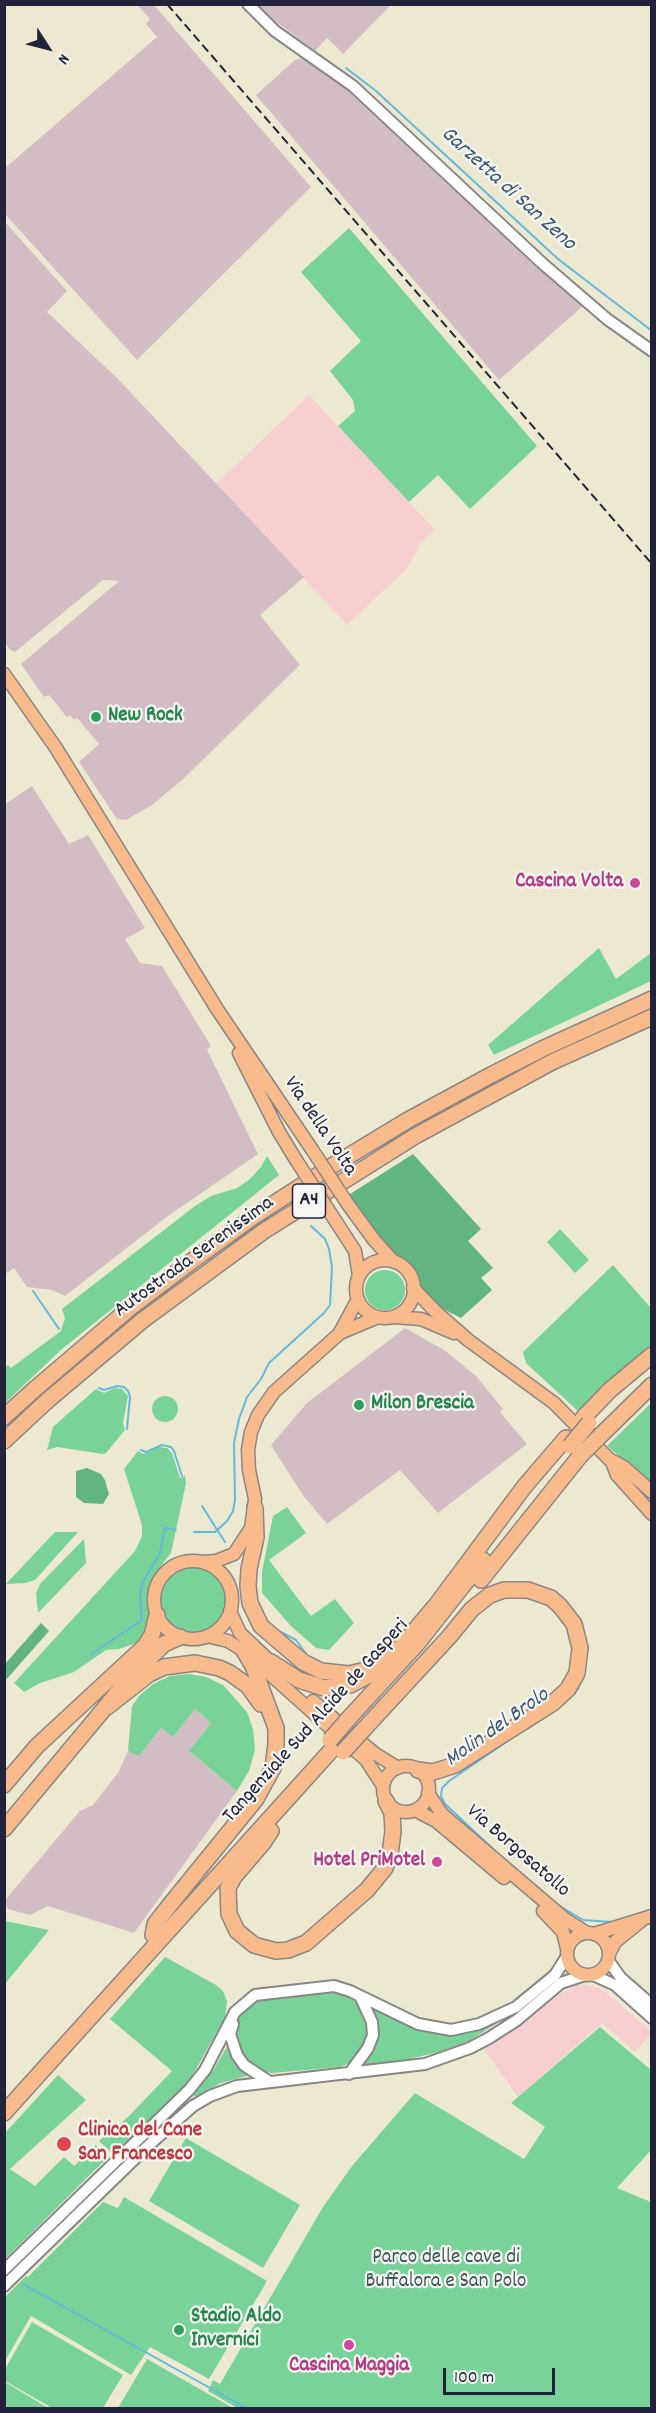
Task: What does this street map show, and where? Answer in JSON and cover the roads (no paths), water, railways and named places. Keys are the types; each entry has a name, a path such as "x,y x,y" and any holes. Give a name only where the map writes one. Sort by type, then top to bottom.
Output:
{"highway":[{"name":"Autostrada Serenissima","path":"4,1417 140,1301 253,1217 408,1120 542,1048 651,999"},
{"name":"Autostrada Serenissima","path":"4,1441 143,1320 264,1230 417,1134 552,1062 651,1017"},
{"path":"586,1421 610,1390 651,1355"},
{"name":"Tangenziale Sud Alcide de Gasperi","path":"4,2100 152,1946 448,1622 514,1538 586,1421 651,1365"},
{"name":"Tangenziale Sud Alcide de Gasperi","path":"357,1723 572,1447 601,1435 651,1385"},
{"path":"271,1662 299,1680 324,1688 342,1687 358,1682 380,1667 436,1604 524,1487 572,1447"},
{"path":"255,1508 256,1537 248,1586 250,1604 261,1626 303,1662 321,1671 349,1674 380,1667"},
{"path":"441,1645 446,1635 511,1550 514,1538"},
{"path":"357,1723 441,1645 472,1608 490,1595 504,1590 528,1590 551,1599 567,1614 578,1635 579,1661 573,1681 553,1703 455,1765 433,1772 418,1770"},
{"path":"4,1785 58,1725 145,1646 152,1635 157,1615"},
{"path":"4,1830 150,1656 164,1644 180,1637"},
{"path":"152,1946 156,1924 256,1799 275,1758 276,1728 253,1666 244,1651"},
{"path":"107,1707 149,1674 164,1667 195,1663 230,1673 255,1694 268,1720 271,1755 264,1786"},
{"path":"336,1746 263,1843 234,1877 227,1896 229,1914 237,1931 254,1945 276,1951 288,1950 306,1943 368,1890 385,1868 390,1855 393,1831 392,1813 385,1794"},
{"path":"152,1946 271,1831"},
{"name":"Tangenziale Sud Alcide de Gasperi","path":"4,2113 127,1978 152,1946"}],"main road":[{"name":"Via della Volta","path":"4,674 76,780 218,1009 346,1203 394,1262"},
{"name":"Via della Volta","path":"218,1009 279,1132 355,1251 359,1276"},
{"path":"378,1317 366,1311 356,1292 359,1276 374,1262 387,1260 408,1272 413,1288 468,1340 554,1403 612,1462 624,1467 651,1492"},
{"path":"392,1316 407,1306 413,1288"},
{"path":"339,1334 358,1299"},
{"path":"234,1554 216,1561 181,1563 164,1573 157,1584 154,1596 157,1615 166,1629 180,1637 198,1639 207,1636 224,1624 230,1611 234,1554 251,1528 255,1508 248,1461 249,1440 254,1422 274,1392 339,1334 378,1317 410,1317 429,1321 468,1340"},
{"path":"612,1462 617,1475 651,1514"},
{"path":"203,1562 222,1574 230,1586"},
{"path":"230,1611 240,1633 295,1685 374,1753 398,1768"},
{"path":"207,1636 228,1641 244,1651 366,1760 385,1794"},
{"path":"385,1794 388,1775 398,1768 411,1767 418,1770"},
{"name":"Via Borgosatollo","path":"418,1770 426,1780 428,1793 442,1814 565,1919 591,1933"},
{"path":"416,1810 424,1803 428,1793"},
{"name":"Via Borgosatollo","path":"385,1794 399,1811 416,1810 436,1821 553,1919 562,1932 567,1952"},
{"path":"648,1917 615,1942 603,1970 589,1975 573,1969 567,1952 575,1937 648,1917"},
{"path":"591,1933 605,1941 609,1957"}],"street":[{"path":"248,4 275,31 335,72 370,102 550,270 608,319 651,351"},
{"path":"4,2270 189,2090 206,2070 236,2012 248,1999 264,1993 334,1986 418,2024 451,2030 479,2024 516,2007 555,1975 567,1952"},
{"path":"609,1957 621,1978 651,2004"},
{"path":"4,2286 137,2156 193,2106 228,2088 268,2081 350,2074 425,2064 470,2048 517,2020 561,1983 589,1975 615,1985 651,2018"},
{"path":"350,2074 368,2048 373,2035 372,2022 360,1996"},
{"path":"236,2012 230,2034 237,2055 244,2065 268,2081"}],"waterway":[{"name":"Garzetta di San Zeno","path":"346,68 376,91 558,259 652,331"},
{"path":"194,1532 215,1532 227,1521 233,1511 235,1500 234,1443 247,1397 261,1379 269,1363 330,1305 332,1267 329,1249 325,1239 311,1226"},
{"name":"Molin del Brolo","path":"33,1291 59,1329"},
{"name":"Molin del Brolo","path":"99,1388 104,1390 117,1386 124,1387 128,1391 130,1397 127,1429"},
{"name":"Molin del Brolo","path":"141,1450 146,1452 162,1445 171,1447 182,1476"},
{"name":"Molin del Brolo","path":"202,1506 225,1542"},
{"path":"90,1655 142,1620 140,1594 143,1582 160,1553 165,1528 176,1530"},
{"name":"Molin del Brolo","path":"277,1630 296,1640 307,1655"},
{"name":"Molin del Brolo","path":"585,1636 587,1647"},
{"name":"Molin del Brolo","path":"585,1671 586,1659"},
{"name":"Molin del Brolo","path":"574,1692 578,1689 582,1679"},
{"name":"Molin del Brolo","path":"527,1729 550,1714"},
{"name":"Molin del Brolo","path":"508,1863 445,1804 441,1796 442,1788 449,1781 512,1738"},
{"name":"Molin del Brolo","path":"558,1905 583,1920 612,1922"},
{"path":"23,2284 246,2408"}],"railway":[{"path":"167,4 652,564"}],"place":[{"name":"New Rock","path":"96,717"},
{"name":"Cascina Volta","path":"635,883"},
{"name":"Milon Brescia","path":"359,1405"},
{"name":"Hotel PriMotel","path":"437,1862"},
{"name":"Clinica del Cane San Francesco","path":"64,2144"},
{"name":"Stadio Aldo Invernici","path":"179,2330"},
{"name":"Cascina Maggia","path":"349,2345"}],"park label":[{"name":"Parco delle cave di Buffalora e San Polo","path":"446,2271"}]}
